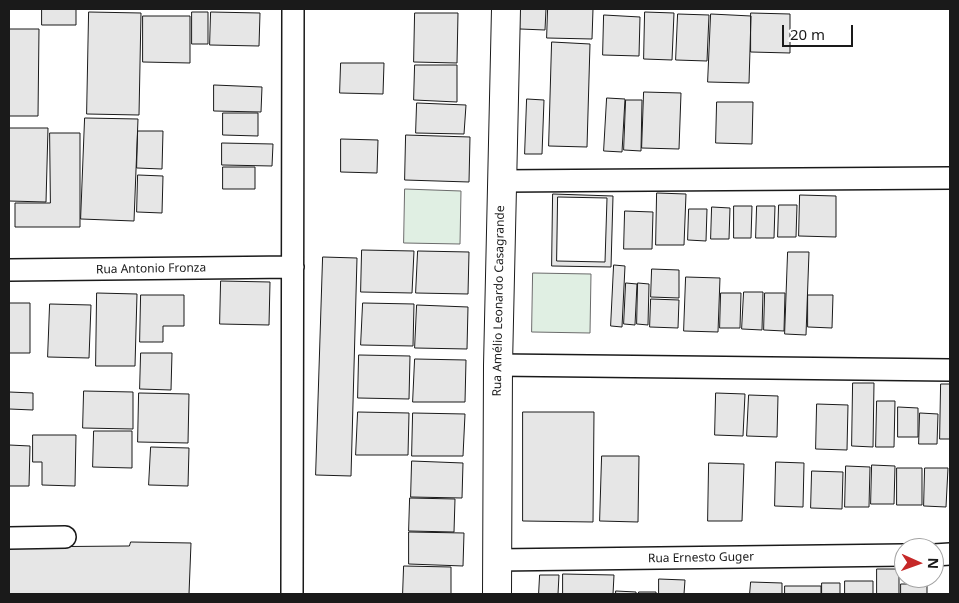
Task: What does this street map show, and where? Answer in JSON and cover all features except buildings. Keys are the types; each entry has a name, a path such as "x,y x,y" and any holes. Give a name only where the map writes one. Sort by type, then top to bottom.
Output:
{"street":[{"path":"292,594 294,9"},
{"name":"Rua Amélio Leonardo Casagrande","path":"497,594 498,365 506,9"},
{"path":"501,181 950,178"},
{"name":"Rua Antonio Fronza","path":"9,270 293,267"},
{"path":"498,365 950,370"},
{"path":"9,538 65,537"},
{"name":"Rua Ernesto Guger","path":"497,560 894,555"}],"green space":[{"path":"405,189 461,191 460,244 404,243"},
{"path":"533,273 591,274 590,333 532,332"}]}
